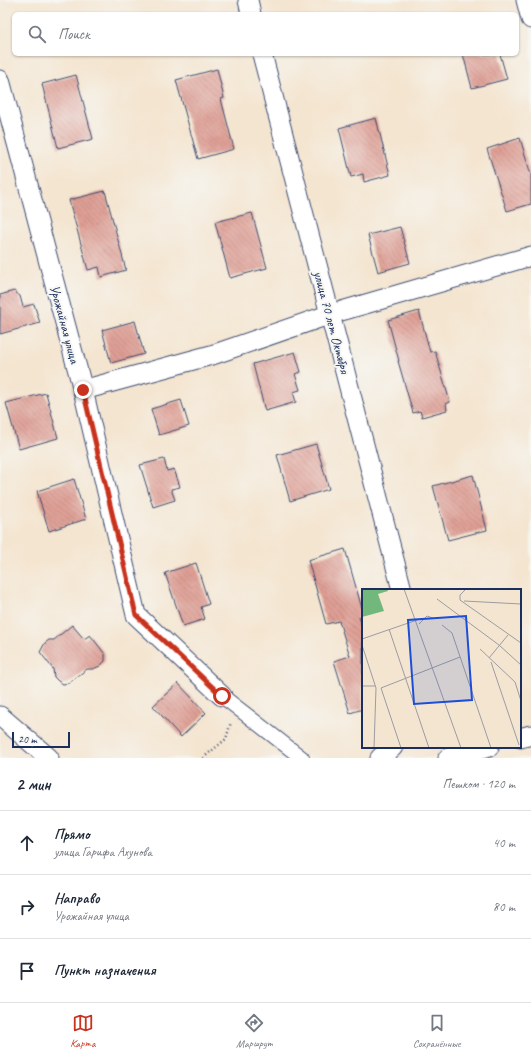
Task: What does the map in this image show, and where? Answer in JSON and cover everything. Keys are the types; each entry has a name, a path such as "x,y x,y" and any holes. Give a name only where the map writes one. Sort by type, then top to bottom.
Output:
{"street":[{"path":"248,0 251,12"},
{"path":"526,0 531,18"},
{"name":"улица 70 лет Октября","path":"263,56 402,589"},
{"name":"Урожайная улица","path":"0,80 83,390 136,615 222,696"},
{"path":"83,390 215,354 331,314 531,256"},
{"path":"222,696 302,758"},
{"path":"0,716 49,758"},
{"path":"521,738 531,736"},
{"path":"380,758 392,748"},
{"path":"443,748 447,758 484,748"}],"path":[{"path":"203,758 226,739 234,713 222,696"}],"building":[{"path":"464,56 501,56 507,79 472,88"},
{"path":"217,69 224,98 221,99 234,149 198,159 176,80"},
{"path":"76,75 93,139 58,148 42,84"},
{"path":"376,118 390,175 364,182 363,174 351,177 339,128"},
{"path":"520,138 531,175 531,204 507,211 487,149"},
{"path":"105,191 126,270 101,277 99,267 88,270 69,200"},
{"path":"252,213 267,268 230,278 215,222"},
{"path":"400,227 410,263 378,272 368,235"},
{"path":"14,291 20,296 23,307 34,304 40,323 0,334 0,295"},
{"path":"419,311 430,352 435,351 450,402 446,404 447,410 422,417 420,411 413,413 388,320"},
{"path":"135,321 144,354 111,363 102,330"},
{"path":"295,352 301,372 295,374 300,390 293,392 296,402 265,411 253,364"},
{"path":"46,393 58,438 19,449 6,403"},
{"path":"181,400 189,426 159,435 151,409"},
{"path":"316,444 329,489 290,501 277,455"},
{"path":"164,459 167,471 174,469 180,487 171,489 175,500 153,507 140,465"},
{"path":"473,475 487,530 448,540 433,486"},
{"path":"74,479 86,519 49,531 37,491"},
{"path":"345,549 362,608 362,616 359,617 362,627 362,709 350,713 334,661 350,656 339,621 326,624 308,560"},
{"path":"196,563 209,604 201,607 205,619 183,626 165,573"},
{"path":"72,625 84,639 90,635 105,654 105,661 100,666 93,669 87,669 69,683 63,684 54,677 53,669 40,652 45,643 49,640 54,640"},
{"path":"178,683 206,713 181,737 153,706"}],"route":[{"path":"83,390 136,615 222,696"}]}
